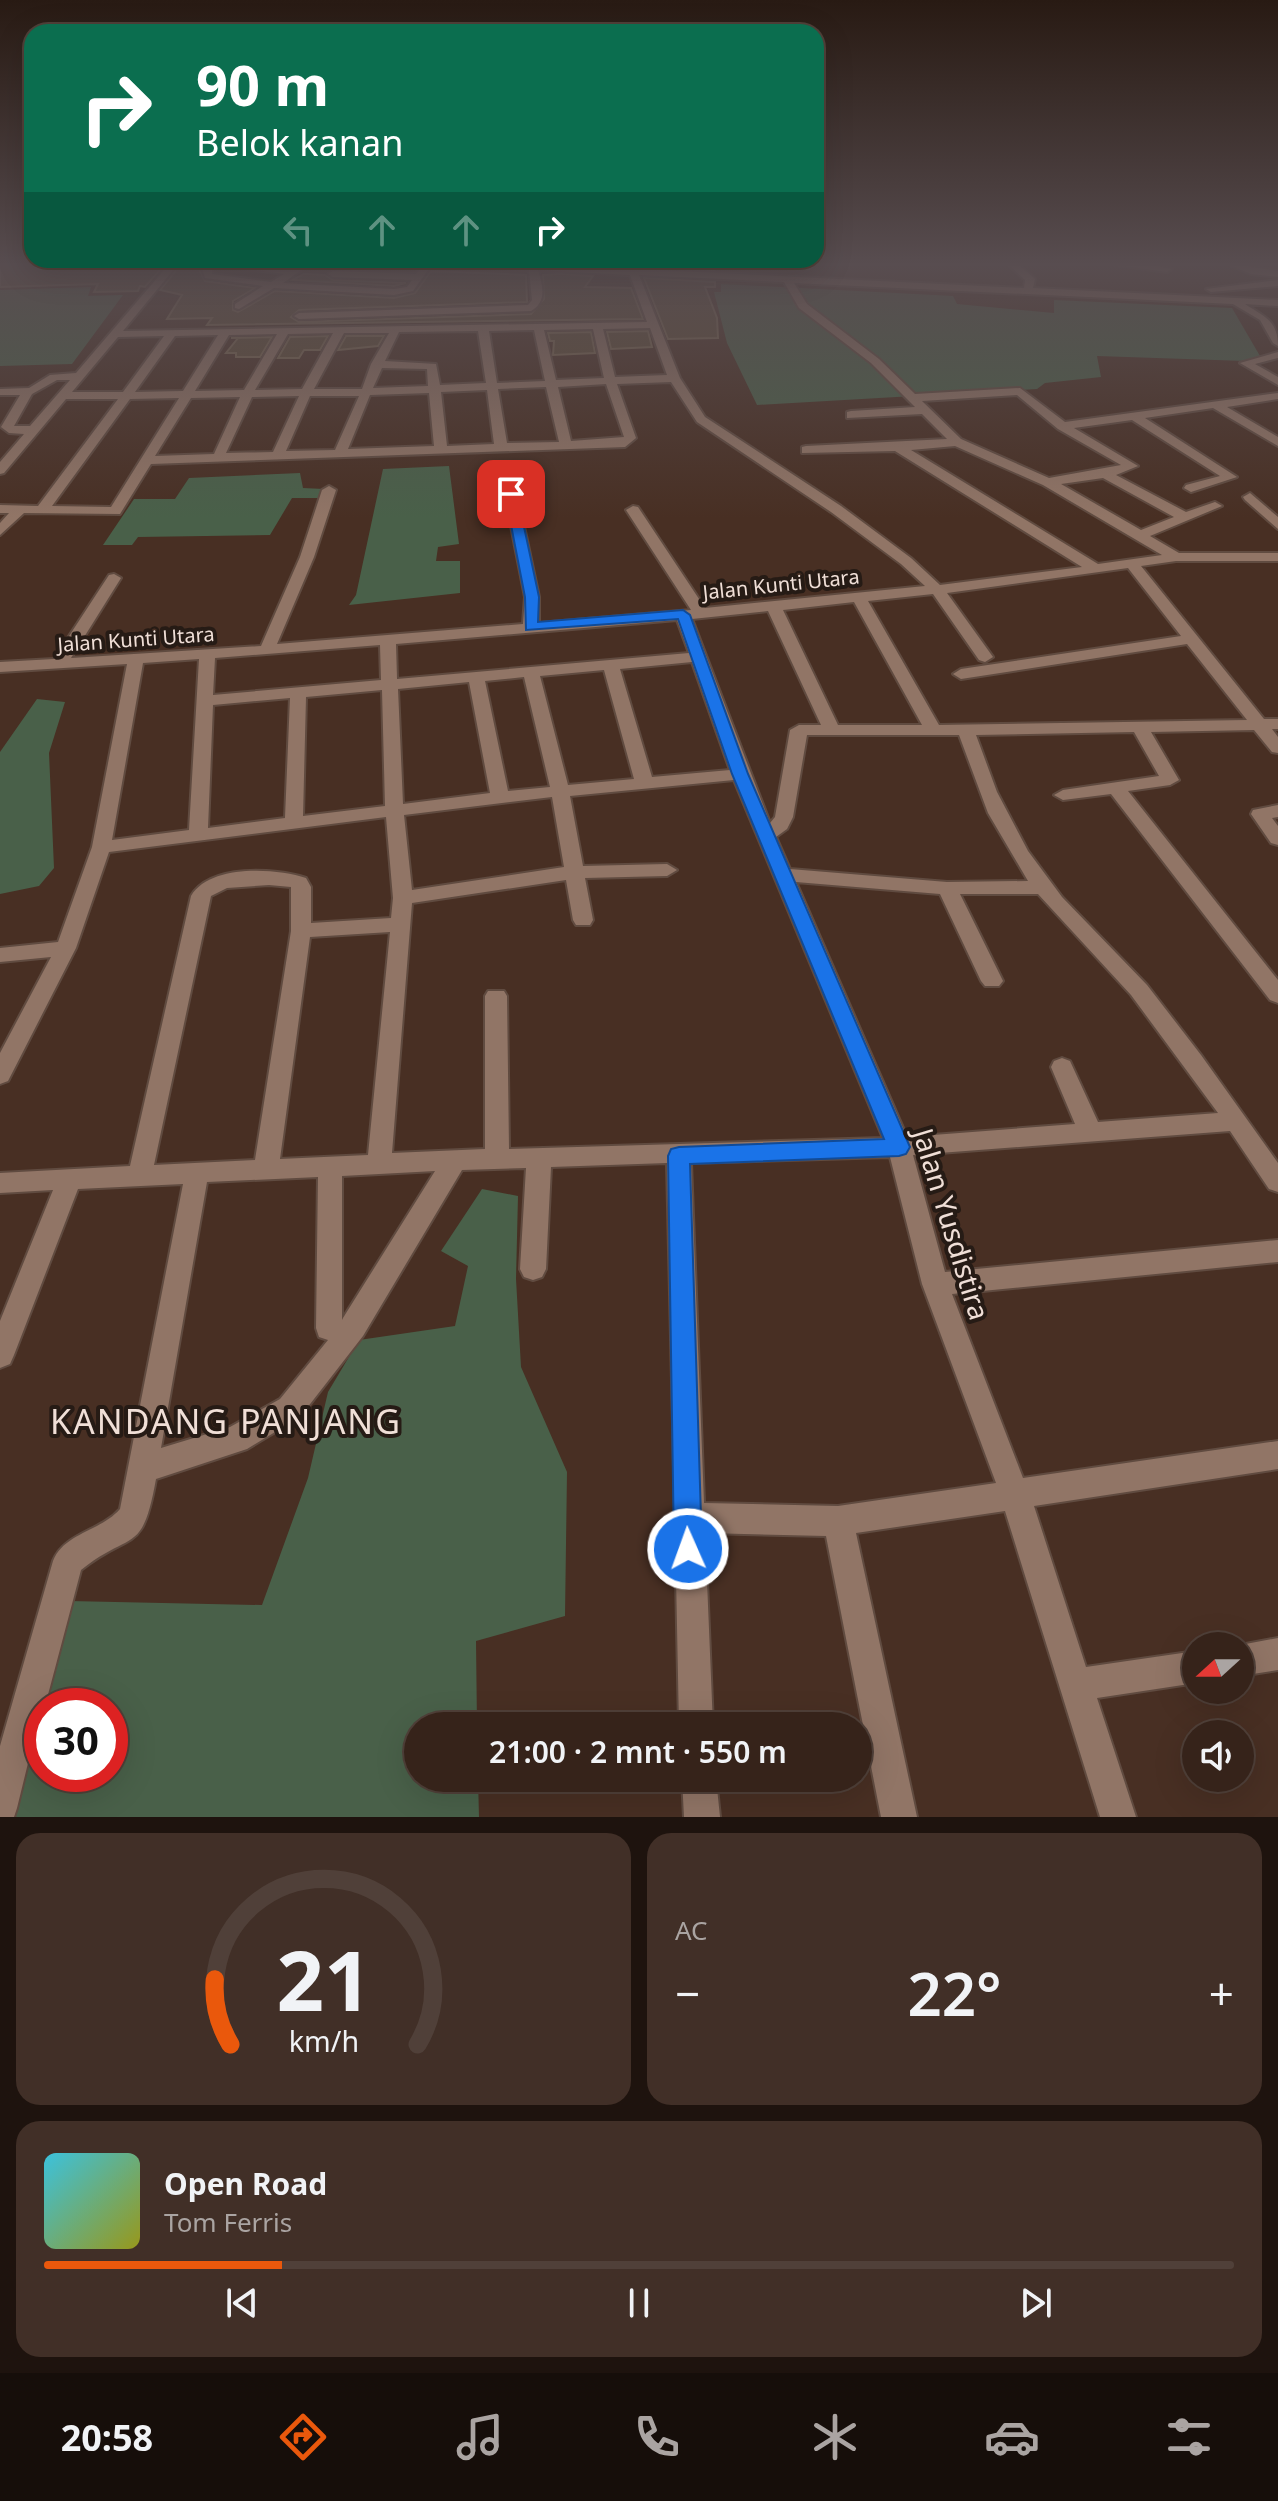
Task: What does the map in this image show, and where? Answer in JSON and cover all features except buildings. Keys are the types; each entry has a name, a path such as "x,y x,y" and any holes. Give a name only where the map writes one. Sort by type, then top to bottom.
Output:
{"street":[{"path":"0,470 103,348"},
{"path":"41,511 161,348"},
{"path":"0,509 115,511 216,348"},
{"path":"218,458 249,391 274,348"},
{"path":"278,455 331,348"},
{"path":"340,453 385,348"},
{"path":"376,364 421,348"},
{"path":"427,348 432,366 441,450"},
{"path":"486,348 501,447"},
{"path":"543,348 566,446"},
{"path":"146,460 621,443 630,440 602,348"},
{"path":"663,348 690,405 706,424 836,509 906,561 937,590 985,657"},
{"path":"858,348 957,442 1048,482 1176,557"},
{"path":"1278,355 1245,363 1278,382"},
{"path":"0,392 36,390 54,377 78,376"},
{"path":"63,393 368,390 674,376"},
{"path":"28,391 7,427 32,430"},
{"path":"912,398 1020,391 1062,426 1132,466 1105,474 1048,482"},
{"path":"1062,426 1278,396"},
{"path":"1214,404 1278,442"},
{"path":"851,415 884,417 923,410"},
{"path":"1132,415 1231,477 1191,488"},
{"path":"806,450 957,442"},
{"path":"900,443 1097,570"},
{"path":"506,470 532,597 531,627"},
{"path":"1105,474 1185,517"},
{"path":"267,650 307,557 329,490"},
{"path":"1250,497 1278,525"},
{"path":"1139,536 1215,506"},
{"path":"0,531 20,510"},
{"name":"Jalan Yusdistira","path":"633,510 692,614 699,657 740,774 899,1147 935,1284 1015,1495 1118,1817"},
{"name":"Jalan Kunti Utara","path":"0,667 267,650 692,614 937,590 1176,557 1278,557"},
{"path":"1132,564 1278,748"},
{"path":"58,665 114,578"},
{"path":"858,596 933,729"},
{"path":"773,605 831,729"},
{"path":"961,674 1190,639"},
{"path":"379,1164 403,898 394,809 388,640"},
{"path":"198,835 207,654"},
{"path":"205,701 699,657"},
{"path":"0,1075 66,948 101,847 136,659"},
{"path":"611,666 644,782"},
{"path":"531,672 560,790 583,920"},
{"path":"476,677 500,797"},
{"path":"294,822 298,694"},
{"path":"767,835 780,825 784,817 798,732 805,728 966,730 1278,724"},
{"path":"1063,795 1163,782 1171,778 1140,727"},
{"path":"966,730 1008,833 1043,887 1138,990 1278,1182"},
{"path":"101,847 560,790 740,774"},
{"path":"1116,788 1278,995"},
{"path":"1278,811 1260,815 1278,839"},
{"path":"403,898 575,872 667,870"},
{"path":"785,875 947,888 1043,887"},
{"path":"140,1174 201,896 205,889 217,884 293,879 301,887 301,931 266,1171"},
{"path":"947,888 992,981"},
{"path":"301,931 400,924"},
{"path":"0,955 66,948"},
{"path":"496,996 497,1159"},
{"path":"1062,1067 1090,1132"},
{"path":"0,1183 455,1160 679,1156 899,1147 1235,1121"},
{"path":"679,1156 687,1518 695,1712"},
{"path":"533,1269 539,1159"},
{"path":"144,1468 237,1439 290,1408 353,1327 455,1160"},
{"path":"329,1328 330,1168"},
{"path":"0,1808 68,1561 76,1553 126,1529 134,1516 197,1172"},
{"path":"0,1355 70,1178"},
{"path":"935,1284 1278,1251"},
{"path":"687,1518 838,1521 1278,1455"},
{"path":"838,1521 899,1817"},
{"path":"1254,1658 1278,1654"},
{"path":"1074,1685 1182,1669"},
{"path":"700,1792 702,1817"}],"green space":[{"path":"0,348 84,348 72,364 0,366"},
{"path":"729,348 1255,348 1260,356 1245,361 1097,356 1101,377 1045,383 1037,389 757,405"},
{"path":"449,466 459,544 438,547 436,561 460,561 460,593 349,605 356,595 383,469"},
{"path":"300,473 303,488 324,489 322,498 292,498 270,535 138,537 132,545 103,545 134,499 175,499 189,478"},
{"path":"37,699 65,702 49,753 54,868 39,886 0,894 0,752"},
{"path":"482,1189 518,1196 516,1279 521,1367 567,1472 565,1616 476,1641 477,1712 404,1712 404,1792 478,1792 479,1817 7,1817 24,1758 24,1792 128,1792 128,1688 44,1688 69,1601 262,1605 308,1478 328,1392 359,1340 455,1326 468,1266 441,1251"}],"district":[{"name":"KANDANG PANJANG","path":"226,1421"}],"route":[{"path":"511,494 532,597 531,627 683,615 740,774 899,1147 679,1156 688,1549"}]}
